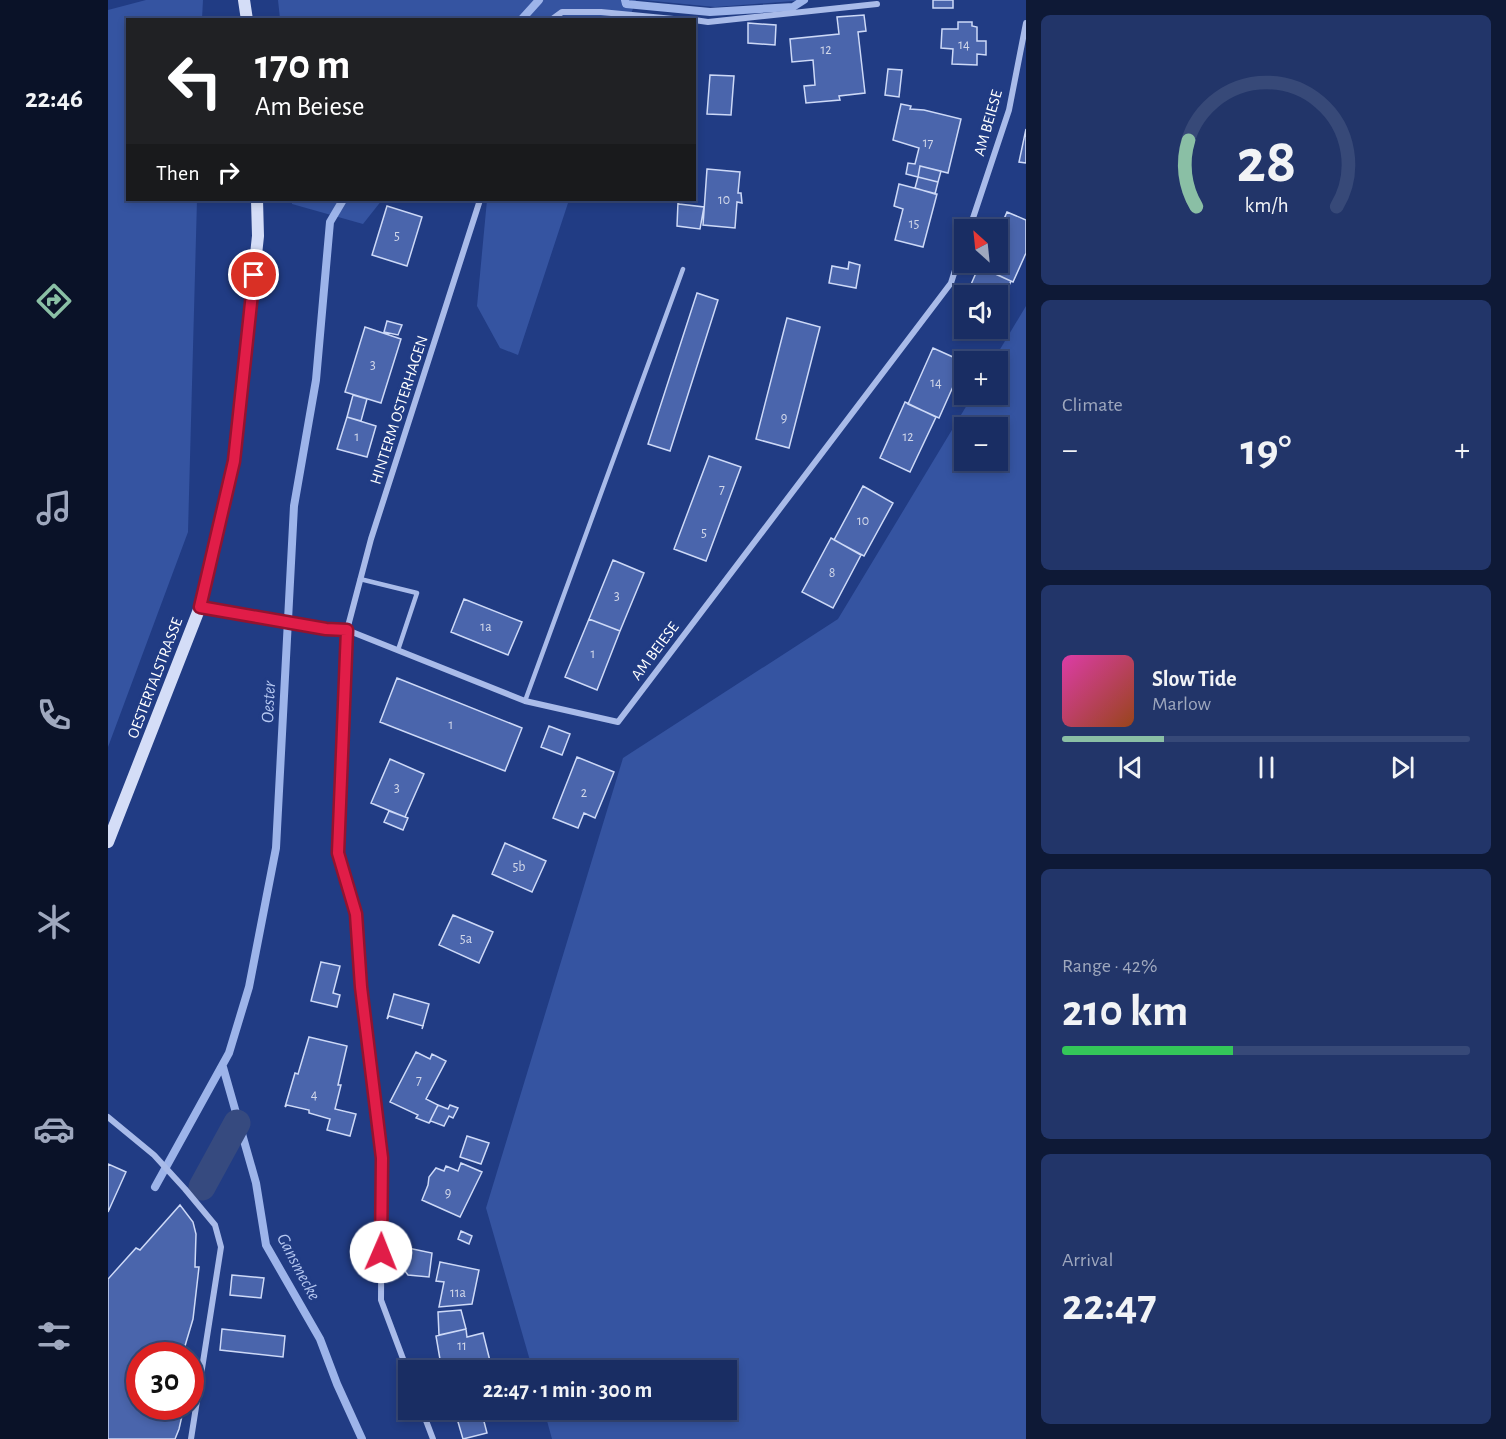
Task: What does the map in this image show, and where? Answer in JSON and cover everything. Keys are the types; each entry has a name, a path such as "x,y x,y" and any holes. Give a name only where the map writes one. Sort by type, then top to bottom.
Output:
{"main road":[{"path":"244,0 247,18"},
{"name":"OESTERTALSTRASSE","path":"108,842 200,607 234,461 258,236 257,201"}],"street":[{"path":"696,20 708,22 877,4"},
{"path":"554,18 562,12 601,12 663,18"},
{"name":"AM BEIESE","path":"973,219 1009,110 1026,23"},
{"name":"HINTERM OSTERHAGEN","path":"404,1360 381,1300 382,1158 361,987 356,914 338,853 347,630 371,539 480,201"},
{"name":"AM BEIESE","path":"200,607 326,629 347,630 525,700 618,722 951,283 954,273"},
{"path":"108,1117 154,1155 185,1189 214,1225 221,1247 191,1439"},
{"path":"426,1420 433,1439"}],"lane":[{"path":"525,700 683,269"},
{"path":"360,579 417,593 398,650"}],"shaded area":[{"path":"146,0 203,0 202,18 126,18 126,201 197,201 188,532 108,747 108,10"},
{"path":"278,0 636,0 630,18 280,18"},
{"path":"643,0 806,0 715,7"},
{"path":"292,201 381,201 363,224 292,204"},
{"path":"487,201 569,201 518,355 500,348 477,306"},
{"path":"1026,306 1026,1439 552,1439 547,1420 737,1420 737,1360 530,1360 486,1208 623,758 838,619 954,427 954,471 1008,471 1008,417 960,417 967,405 1008,405 1008,351 999,351"}],"building":[{"path":"933,0 953,0 953,8 933,8"},
{"path":"864,15 866,31 858,32 865,93 839,96 840,100 806,103 804,86 815,85 813,60 792,62 790,39 839,34 837,17"},
{"path":"958,22 972,22 972,26 977,27 977,41 986,41 986,55 977,54 977,65 952,64 953,49 941,48 942,29 958,29"},
{"path":"748,23 776,25 775,45 748,43"},
{"path":"888,69 902,70 899,97 885,95"},
{"path":"710,75 734,76 731,115 707,114"},
{"path":"901,104 911,106 910,109 961,119 948,173 920,166 918,177 906,174 908,163 915,164 919,148 893,140"},
{"path":"1026,129 1026,163 1019,162"},
{"path":"920,166 941,171 938,182 918,177"},
{"path":"707,169 740,172 738,193 741,193 742,203 737,202 735,228 703,225"},
{"path":"918,177 938,182 935,194 915,188"},
{"path":"899,184 937,194 923,247 895,240 903,209 894,206"},
{"path":"678,202 704,207 700,229 677,226"},
{"path":"387,206 422,217 407,266 372,255"},
{"path":"1007,212 1026,220 1026,253 1013,282 993,273 1008,273 1008,219 1004,219"},
{"path":"849,262 860,265 856,288 829,283 832,266 848,269"},
{"path":"976,273 994,273 1011,281 1008,287 1008,285 971,285"},
{"path":"697,293 718,300 670,451 648,444"},
{"path":"787,318 820,327 789,448 756,439"},
{"path":"387,321 402,325 398,335 384,332"},
{"path":"365,327 401,339 381,403 345,392"},
{"path":"933,348 954,357 954,384 939,418 908,404"},
{"path":"353,395 367,399 361,421 347,417"},
{"path":"905,402 936,417 910,472 880,458"},
{"path":"347,417 376,426 367,457 337,449"},
{"path":"709,456 741,467 706,561 674,549"},
{"path":"863,486 893,503 864,556 834,540"},
{"path":"831,538 861,555 833,608 802,592"},
{"path":"613,560 644,573 620,631 589,619"},
{"path":"464,599 522,622 508,655 451,632"},
{"path":"589,619 620,631 597,690 565,677"},
{"path":"397,678 522,728 505,771 380,722"},
{"path":"549,726 570,734 562,755 541,747"},
{"path":"577,757 614,772 595,818 584,813 578,828 553,818"},
{"path":"390,759 424,774 405,817 371,803"},
{"path":"389,811 408,818 403,830 384,822"},
{"path":"505,843 546,861 532,892 492,874"},
{"path":"453,915 493,932 479,963 439,945"},
{"path":"321,962 340,966 333,993 340,995 337,1007 311,1001"},
{"path":"394,994 429,1004 423,1026 389,1016 387,1019"},
{"path":"309,1037 347,1046 335,1109 356,1114 350,1136 327,1130 330,1119 309,1113 309,1110 287,1105 285,1107"},
{"path":"416,1052 430,1059 432,1054 446,1061 426,1099 438,1105 429,1123 416,1118 418,1115 390,1102"},
{"path":"438,1105 448,1109 450,1105 458,1108 453,1118 449,1116 444,1126 431,1121 429,1123"},
{"path":"467,1136 489,1143 481,1164 460,1157"},
{"path":"461,1163 482,1172 460,1217 422,1200 429,1177 436,1168 444,1171 446,1166 458,1171"},
{"path":"108,1164 126,1172 108,1212"},
{"path":"180,1205 193,1222 196,1234 195,1267 199,1267 193,1319 186,1342 126,1342 126,1420 181,1420 175,1439 108,1439 108,1279 136,1248 140,1250"},
{"path":"461,1231 472,1236 469,1244 458,1239"},
{"path":"408,1248 432,1253 429,1277 408,1275 405,1271"},
{"path":"440,1262 479,1270 472,1304 439,1307 444,1282 436,1281"},
{"path":"232,1275 264,1278 261,1298 230,1295"},
{"path":"461,1310 466,1329 439,1335 438,1312"},
{"path":"222,1329 285,1336 283,1357 220,1350"},
{"path":"466,1329 467,1337 483,1333 490,1360 440,1360 436,1336"},
{"path":"457,1420 484,1420 487,1433 463,1439"}],"waterway":[{"name":"Oester","path":"523,18 539,0"},
{"path":"625,0 626,4 710,12 793,7 804,0"},
{"name":"Oester","path":"155,1187 229,1053 249,987 276,848 294,506 316,380 330,222 342,201"},
{"name":"Gansmecke","path":"223,1067 256,1183 266,1245 320,1339 362,1439"},
{"path":"202,1187 237,1123"}],"route":[{"path":"254,275 234,461 200,607 326,629 347,630 338,853 356,914 361,987 382,1158 381,1252"}]}
